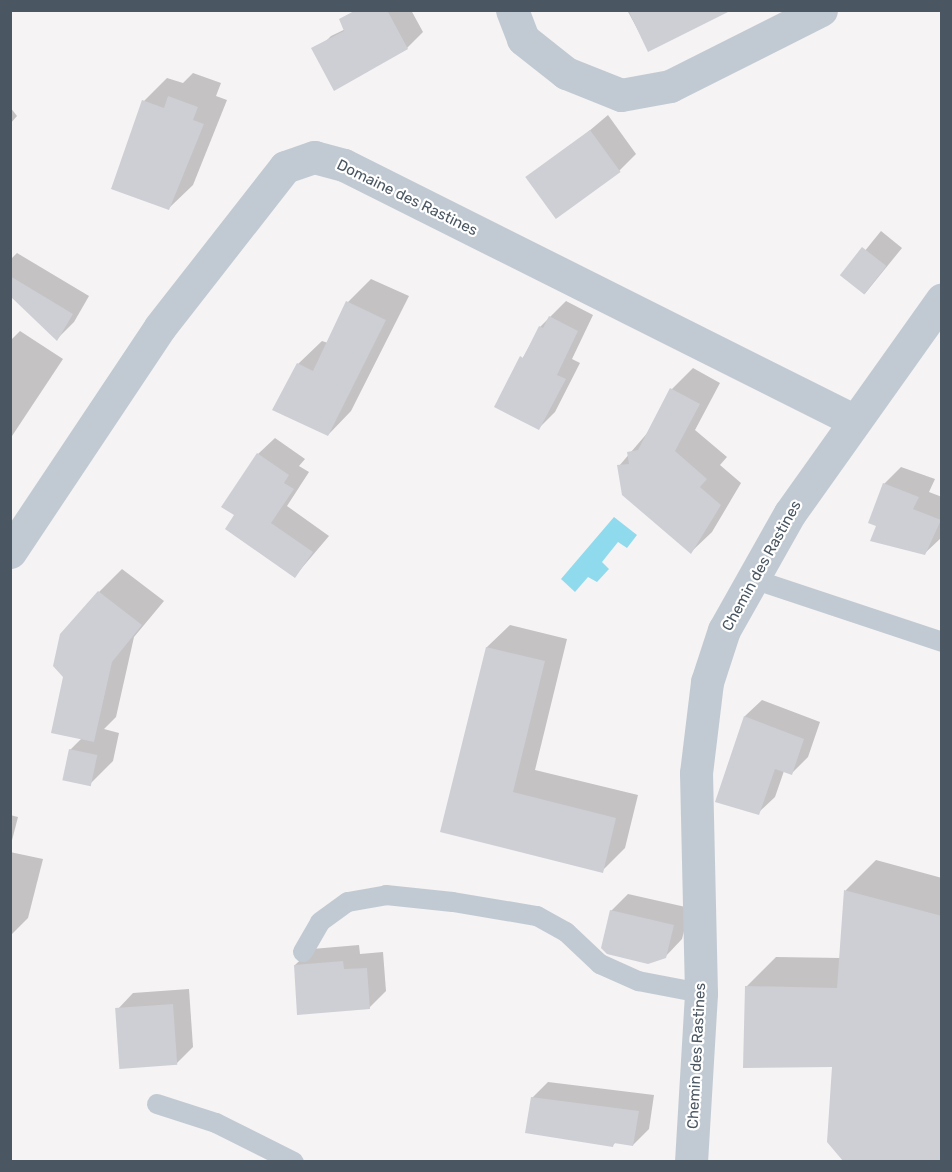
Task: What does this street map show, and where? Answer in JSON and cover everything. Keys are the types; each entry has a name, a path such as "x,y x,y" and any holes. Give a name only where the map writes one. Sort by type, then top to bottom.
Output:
{"street":[{"path":"512,10 523,39 558,67 621,95 670,86 821,10"},
{"name":"Domaine des Rastines","path":"10,552 160,327 285,167 314,157 344,165 853,420"},
{"name":"Chemin des Rastines","path":"691,1161 701,993 696,772 707,682 724,630 790,513 853,420 942,299"}],"lane":[{"path":"753,579 942,642"},
{"path":"303,952 320,922 348,902 386,895 453,902 537,916 566,932 600,964 638,981 701,993"},
{"path":"157,1104 216,1123 294,1161"}],"water":[{"path":"614,517 637,535 627,548 618,542 602,562 609,569 597,582 588,577 575,592 561,579"}],"building":[{"path":"356,10 387,10 408,49 334,91 311,48 344,31 339,19"},
{"path":"628,10 732,10 648,52"},
{"path":"168,96 198,107 193,120 204,124 169,210 111,189 142,100 164,108"},
{"path":"590,130 621,172 556,219 525,177"},
{"path":"862,247 886,266 864,294 840,275"},
{"path":"10,276 73,314 57,341 10,296"},
{"path":"346,301 386,320 328,436 272,410 297,363 313,371"},
{"path":"549,316 578,331 557,375 566,379 539,430 494,407 520,356 523,358 539,326 543,328"},
{"path":"670,388 700,404 675,451 707,479 700,487 721,505 691,554 622,495 617,465 629,464 627,452 638,450"},
{"path":"257,453 289,475 284,483 294,489 271,523 313,552 295,578 225,529 234,515 221,507"},
{"path":"883,483 919,497 913,509 941,520 925,555 870,541 876,526 868,523"},
{"path":"98,591 142,625 112,662 94,742 51,733 63,677 53,666 60,634"},
{"path":"486,647 545,661 513,792 616,818 603,873 440,832"},
{"path":"744,716 804,739 792,775 775,769 759,815 715,802"},
{"path":"69,749 97,755 91,786 62,780"},
{"path":"844,890 942,916 942,1161 843,1161 827,1142 832,1067 743,1068 745,986 837,988"},
{"path":"610,910 674,925 666,958 648,964 607,954 601,948"},
{"path":"343,961 344,969 367,968 370,1009 297,1015 294,965"},
{"path":"173,1004 177,1065 119,1069 115,1008"},
{"path":"531,1097 639,1111 633,1146 614,1143 613,1147 525,1133"}]}
